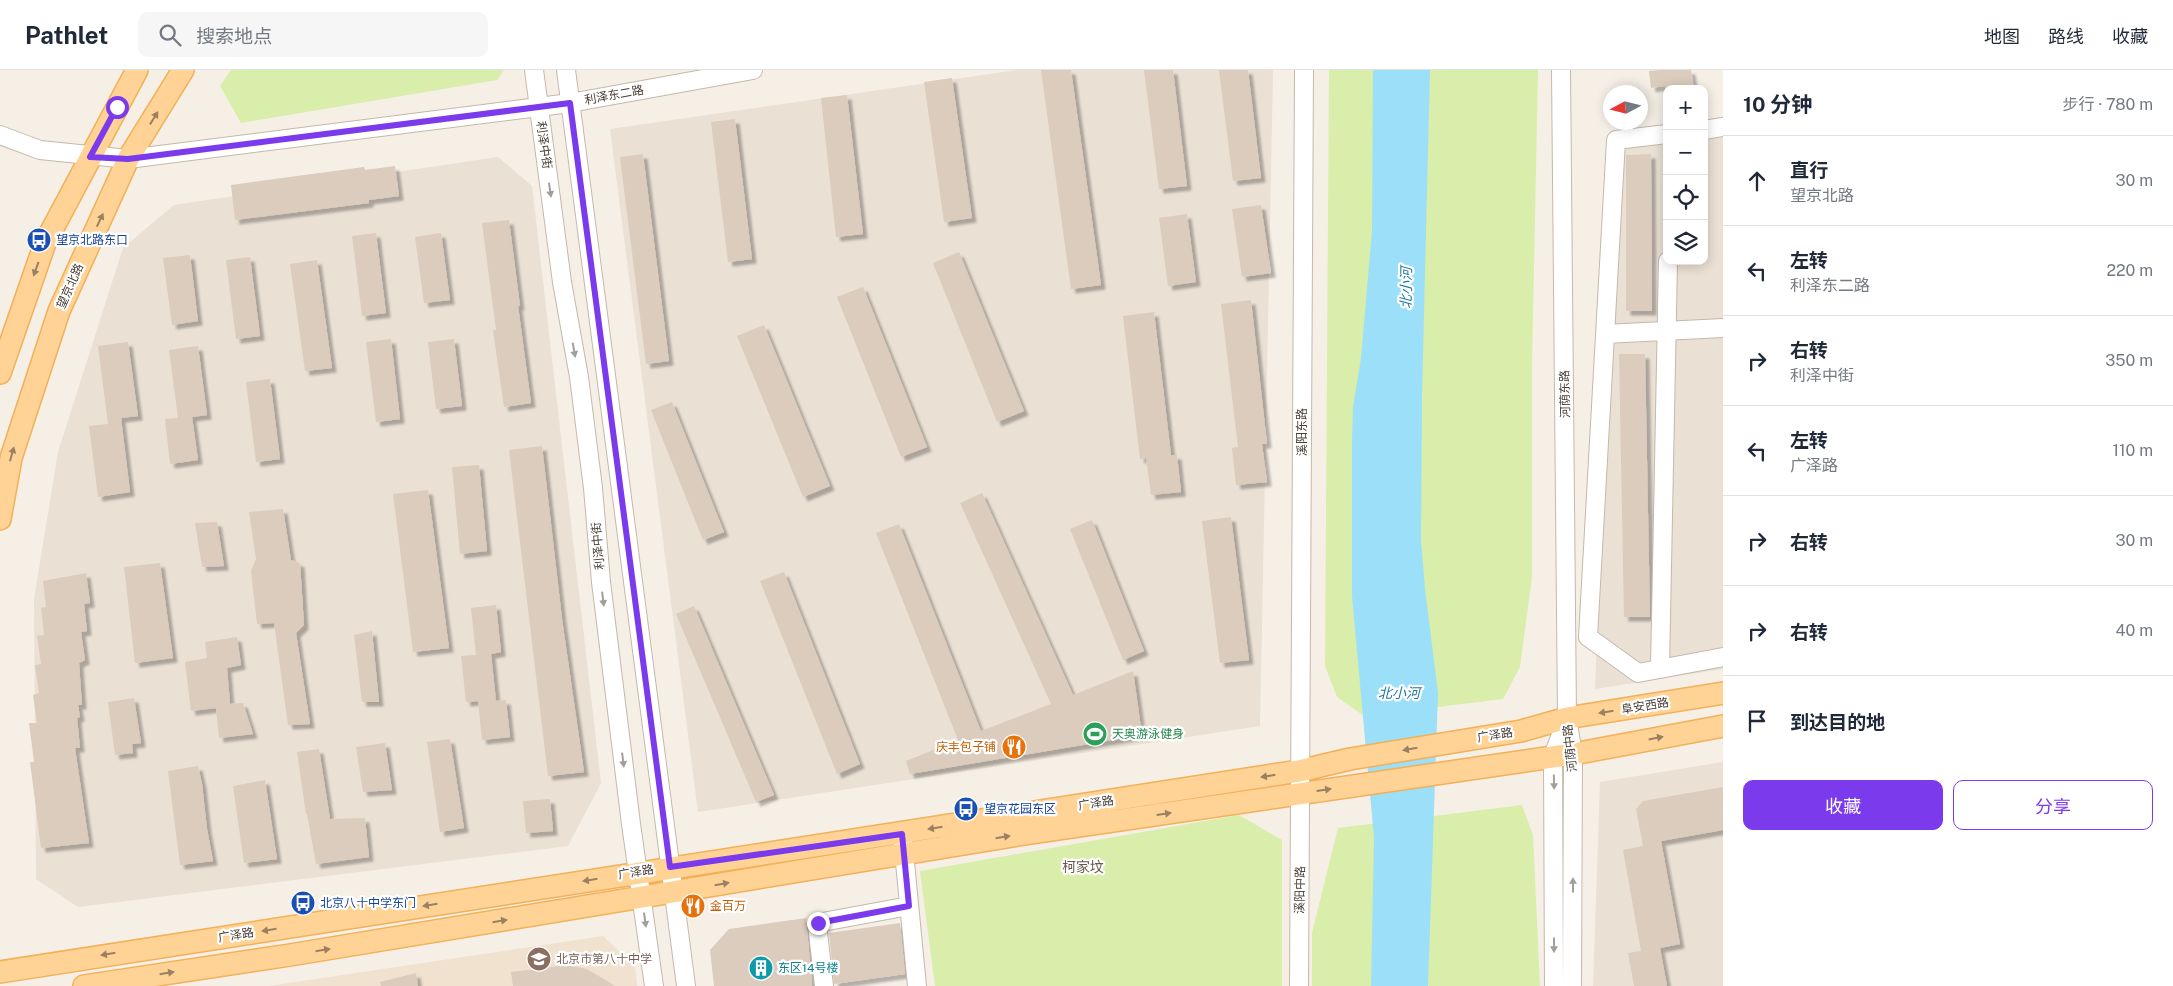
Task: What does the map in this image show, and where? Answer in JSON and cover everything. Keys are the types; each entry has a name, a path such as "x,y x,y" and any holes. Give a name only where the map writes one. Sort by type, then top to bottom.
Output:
{"main road":[{"path":"0,373 45,243 137,70"},
{"name":"望京北路","path":"0,519 11,458 58,311 128,159 183,70"},
{"name":"阜安西路","path":"1567,718 1723,693"},
{"name":"广泽路","path":"84,986 642,898 903,844 1299,771 1350,759 1521,730 1567,718"},
{"path":"1564,755 1723,726"},
{"name":"广泽路","path":"0,972 670,867 903,844 1301,794 1564,755"}],"street":[{"name":"利泽中街","path":"534,70 562,282 579,378 593,488 601,582 654,986"},
{"path":"566,70 686,986"},
{"name":"利泽东二路","path":"0,135 40,150 90,157 128,159 570,103 753,70"},
{"name":"溪阳东路","path":"1301,794 1299,771 1304,70"},
{"name":"河荫东路","path":"1561,70 1567,718"},
{"path":"1708,129 1723,127"},
{"path":"1663,134 1616,140 1588,637 1638,673 1723,657"},
{"path":"1660,668 1665,330 1668,265"},
{"path":"1605,334 1723,328"},
{"name":"河荫中路","path":"1554,986 1567,718"},
{"name":"河荫中路","path":"1564,755 1572,986"},
{"name":"溪阳中路","path":"1299,986 1301,794"},
{"path":"903,844 917,986"},
{"path":"824,986 818,923 909,906"}],"shaded area":[{"path":"1017,70 1273,70 1260,726 698,812 610,129"},
{"path":"1723,120 1723,669 1595,689 1618,132 1663,127 1663,265 1708,265 1708,122"},
{"path":"498,157 532,186 601,783 568,846 78,907 36,879 34,599 58,452 123,248 174,205"},
{"path":"1723,762 1723,986 1593,986 1600,782"},
{"name":"北京市第八十中学","path":"603,936 635,966 637,986 269,986"}],"green space":[{"path":"231,70 504,70 497,80 241,123 220,86"},
{"path":"1329,70 1538,70 1532,366 1532,577 1520,667 1503,699 1364,716 1337,697 1325,666"},
{"path":"1522,805 1533,835 1540,986 1312,986 1312,933 1338,828"},
{"name":"望京花园东区","path":"1239,815 1282,840 1282,986 935,986 920,871"}],"water":[{"name":"北小河","path":"1373,70 1430,70 1422,395 1421,540 1438,693 1428,986 1371,986 1374,838 1352,596 1352,440 1353,407 1361,358 1372,231"}],"building":[{"path":"1041,70 1071,70 1101,285 1071,289"},
{"path":"1144,70 1173,70 1187,186 1159,189"},
{"path":"1219,70 1248,70 1261,178 1233,181"},
{"path":"1691,70 1693,85 1663,85 1651,88 1649,71"},
{"path":"952,78 972,218 944,222 924,82"},
{"path":"847,95 863,234 836,237 821,98"},
{"path":"735,119 752,259 728,262 711,122"},
{"path":"643,154 669,361 646,364 620,157"},
{"path":"1651,154 1652,311 1626,311 1626,155"},
{"path":"395,166 399,196 369,200 369,203 235,220 231,185 364,167 365,170"},
{"path":"1261,205 1271,273 1242,277 1232,209"},
{"path":"1187,214 1196,282 1168,286 1159,218"},
{"path":"509,220 531,403 504,407 493,330 496,330 482,223"},
{"path":"376,233 386,313 362,316 352,236"},
{"path":"441,233 450,300 424,303 415,237"},
{"path":"959,252 1024,411 997,422 933,263"},
{"path":"190,255 198,321 172,325 163,258"},
{"path":"250,257 260,336 236,339 226,260"},
{"path":"317,260 332,368 305,371 290,264"},
{"path":"863,287 927,447 901,457 837,297"},
{"path":"1251,300 1267,444 1262,444 1267,482 1236,485 1232,448 1238,447 1221,304"},
{"path":"1154,312 1171,455 1177,455 1181,492 1151,495 1146,458 1140,459 1123,316"},
{"path":"764,325 830,486 803,497 737,336"},
{"path":"391,339 400,419 376,422 366,342"},
{"path":"454,339 462,406 436,409 428,342"},
{"path":"128,342 138,416 121,418 130,492 98,497 89,426 108,424 98,346"},
{"path":"198,346 207,415 192,417 198,460 170,464 165,419 178,418 169,350"},
{"path":"1619,354 1645,354 1650,617 1624,617"},
{"path":"270,379 280,459 256,462 246,382"},
{"path":"672,402 724,532 703,540 651,410"},
{"path":"542,446 562,619 584,772 548,776 509,450"},
{"path":"479,465 487,551 460,554 452,467"},
{"path":"428,490 449,648 413,652 393,494"},
{"path":"982,493 1073,695 1133,671 1142,735 910,774 906,761 958,740 876,533 899,524 981,731 1051,704 960,503"},
{"path":"283,509 291,560 300,563 304,625 296,633 310,724 288,725 274,623 257,624 251,571 256,559 249,512"},
{"path":"1231,517 1249,660 1220,663 1202,521"},
{"path":"1092,520 1144,651 1123,660 1070,529"},
{"path":"217,522 224,566 202,567 195,523"},
{"path":"160,563 173,658 135,663 124,567"},
{"path":"784,572 860,764 837,774 760,581"},
{"path":"86,573 90,603 84,604 87,631 81,632 85,660 79,663 82,705 78,705 80,717 77,718 80,748 75,748 89,843 41,848 30,762 34,762 29,723 37,723 33,695 39,693 35,665 41,664 37,636 44,635 41,608 46,607 43,581"},
{"path":"496,605 501,652 491,654 496,701 506,700 510,737 482,740 478,701 466,702 461,656 476,655 471,608"},
{"path":"694,606 774,795 756,802 676,614"},
{"path":"372,631 379,702 362,702 354,635"},
{"path":"237,637 241,665 227,668 230,704 243,703 253,734 219,738 216,708 191,711 185,662 207,658 205,642"},
{"path":"134,698 141,743 132,744 133,753 115,755 108,702"},
{"path":"450,739 464,828 440,832 427,742"},
{"path":"385,743 392,790 363,792 356,747"},
{"path":"319,749 330,819 365,818 369,857 316,864 297,752"},
{"path":"198,766 213,861 180,865 168,771"},
{"path":"265,780 277,859 244,863 233,786"},
{"path":"1723,787 1723,830 1661,841 1680,944 1660,948 1667,986 1634,986 1628,953 1641,951 1623,850 1643,846 1636,809 1643,801"},
{"path":"550,799 553,831 526,833 523,801"},
{"name":"东区14号楼","path":"806,918 812,986 714,986 710,950 729,929"},
{"path":"900,923 905,974 834,984 829,933"},
{"path":"568,965 587,969 615,986 513,986 511,972"},
{"path":"416,973 418,986 381,986 380,982"}],"place":[{"name":"望京北路东口","path":"39,240"},
{"name":"天奥游泳健身","path":"1095,734"},
{"name":"庆丰包子铺","path":"1014,747"},
{"name":"望京花园东区","path":"966,809"},
{"name":"北京八十中学东门","path":"303,903"},
{"name":"金百万","path":"693,906"},
{"name":"北京市第八十中学","path":"539,959"},
{"name":"东区14号楼","path":"761,968"}],"district":[{"name":"柯家坟","path":"1083,867"}],"route":[{"path":"117,107 90,157 128,159 570,103 670,867 902,834 909,906 818,923"}]}
